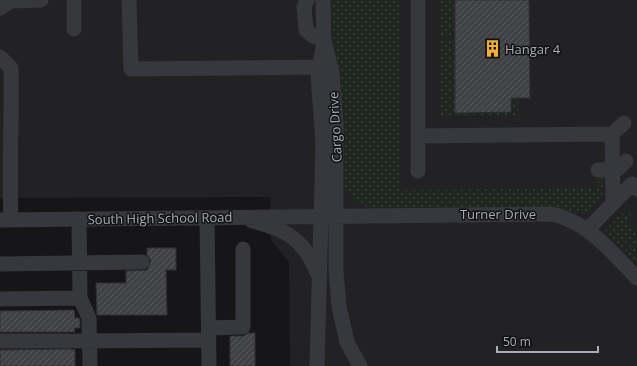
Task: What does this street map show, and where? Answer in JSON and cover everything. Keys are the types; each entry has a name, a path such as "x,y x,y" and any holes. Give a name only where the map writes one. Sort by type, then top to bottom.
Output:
{"street":[{"path":"4,3 41,0"},
{"path":"74,0 74,29"},
{"path":"307,0 304,8 306,30 313,36 324,40"},
{"name":"Cargo Drive","path":"321,215 323,143 318,75 324,40 323,0"},
{"path":"418,0 418,171"},
{"path":"130,1 131,70 320,67"},
{"name":"Cargo Drive","path":"324,40 332,73 336,125 336,215"},
{"path":"0,57 11,68 12,147 5,164 6,220"},
{"path":"418,136 612,134 624,123"},
{"path":"612,134 614,167 613,203"},
{"path":"588,229 613,203 634,186 614,167"},
{"name":"Turner Drive","path":"336,215 552,214 573,220 588,229 637,278"},
{"path":"317,366 321,215"},
{"path":"336,215 336,271 338,307 347,342 360,366"},
{"name":"South High School Road","path":"6,220 336,215"},
{"path":"236,217 262,224 296,238 313,261 319,278"},
{"path":"207,218 209,366"},
{"path":"79,219 80,298 89,318 90,366"},
{"path":"0,341 72,341 209,334 243,327 243,249"},
{"path":"0,264 142,262"},
{"path":"0,299 80,298"}],"shaded area":[{"path":"0,0 637,0 637,366 290,366 289,262 271,240 270,197 0,198"},
{"path":"330,0 399,0 400,190 550,189 552,191 553,189 598,189 598,180 601,177 604,179 602,197 587,213 579,214 551,206 370,208 355,202 343,184 339,98"},
{"path":"439,0 454,0 454,37 439,37"},
{"path":"439,40 454,40 455,114 511,113 511,98 518,98 518,116 440,116"},
{"path":"627,212 632,215 627,220 637,230 637,234 623,249 605,231 621,214"},
{"path":"637,238 637,263 625,251"}],"building":[{"name":"Hangar 4","path":"455,0 529,0 530,98 511,98 511,112 455,113"},
{"path":"147,248 176,248 176,270 166,270 167,315 97,315 96,283 126,283 126,271 147,270 151,261 147,255"},
{"path":"74,310 75,318 79,318 80,320 80,328 74,328 75,332 0,332 0,311"},
{"path":"249,333 255,333 255,366 230,366 230,336 244,336"},
{"path":"0,350 75,350 75,366 0,366"}],"place":[{"name":"Hangar 4","path":"492,49"}]}
